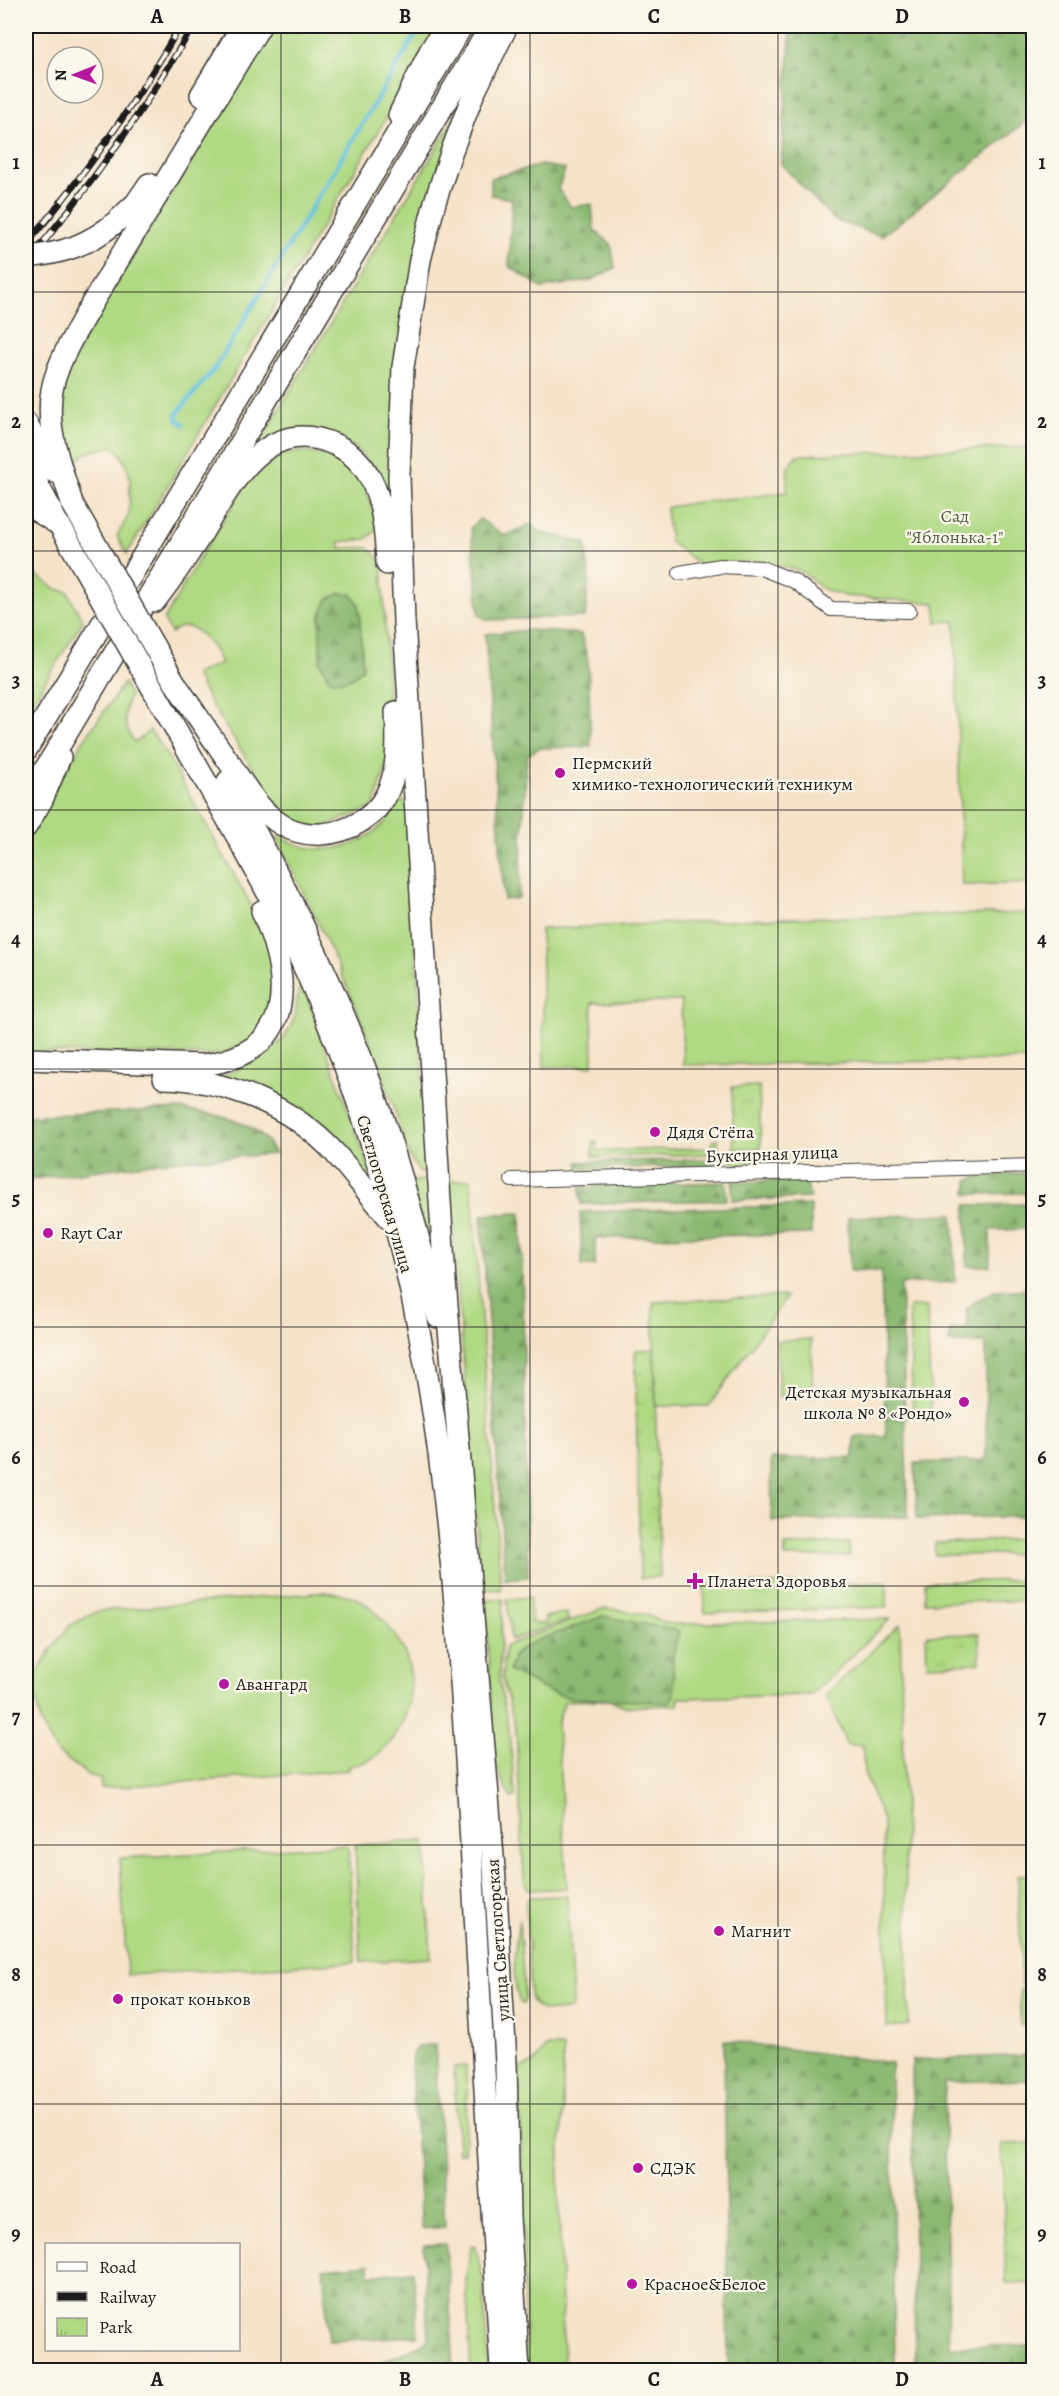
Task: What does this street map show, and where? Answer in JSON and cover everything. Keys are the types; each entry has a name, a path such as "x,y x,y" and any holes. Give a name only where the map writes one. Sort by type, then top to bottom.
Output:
{"main road":[{"path":"26,257 61,252 93,240 136,203 242,26"},
{"path":"72,503 55,448 51,426 50,401 56,374 65,351 260,26"},
{"path":"351,211 430,51 446,26"},
{"path":"26,750 462,26"},
{"path":"26,801 491,26"},
{"path":"466,1510 445,1281 404,621 399,476 400,421 403,367 412,309 420,260 435,202 473,95 507,26"},
{"path":"26,423 72,503 175,683 250,793 281,824 300,832 318,835 335,833 367,818 381,804 390,788 395,771 397,733 386,538 378,496 371,478 358,459 346,450 329,442 295,438 282,441 252,458 239,473 183,563 112,657"},
{"path":"26,464 60,526"},
{"path":"26,504 60,526"},
{"name":"Светлогорская улица","path":"60,526 203,776 269,897 298,954 356,1096 396,1227 418,1325 447,1506 465,1726"},
{"name":"Светлогорская улица","path":"175,683 281,882 343,1014 373,1088 414,1218 439,1322 466,1510"},
{"path":"26,827 42,800 78,715"},
{"path":"26,1059 190,1065 214,1063 248,1050 266,1035 273,1023 283,992 278,952 203,776"},
{"path":"26,1072 181,1078 222,1086 258,1098 309,1130 333,1150 396,1227"},
{"name":"улица Светлогорская","path":"466,1510 497,1904 506,2062 509,2217 519,2370"},
{"name":"улица Светлогорская","path":"465,1726 501,2370"}],"street":[{"path":"680,573 720,566 761,568 794,580 831,609 909,611"},
{"name":"Буксирная улица","path":"512,1180 1034,1166"}],"green space":[{"path":"274,26 441,26 127,554 117,536 129,514 130,480 127,466 120,453 112,446 86,453 71,466 60,421 59,399 64,375 105,301"},
{"path":"791,26 1033,26 1033,124 1029,119 882,236 834,220 781,164"},
{"path":"471,91 430,203 390,499 375,470 353,446 255,449"},
{"path":"541,165 565,169 558,189 571,207 592,204 594,230 611,244 615,268 592,280 542,288 509,266 512,199 491,195 491,178"},
{"name":"Сад \"Яблонька-1\"","path":"1033,447 1033,883 962,885 955,621 937,622 935,603 845,596 825,590 801,571 762,562 699,564 670,542 666,508 696,502 787,492 788,467 797,455"},
{"path":"303,452 336,459 348,465 364,484 369,497 377,530 366,539 339,542 340,548 369,548 382,561 391,749 374,807 313,831 290,819 268,792 210,702 195,674 221,663 208,641 194,629 187,627 179,628 171,633 164,620 203,552 246,485 263,465 282,454"},
{"path":"480,519 505,536 530,524 542,533 586,543 589,580 585,617 486,620 479,614 471,527"},
{"path":"26,568 58,590 67,591 83,621 26,712"},
{"path":"340,593 351,594 359,604 363,668 352,678 340,681 329,679 320,662 320,617 328,599"},
{"path":"531,630 581,634 588,660 591,747 539,748 527,755 519,898 504,900 485,634"},
{"path":"124,683 130,695 125,720 131,737 135,743 150,730 167,755 270,939 279,991 257,1037 220,1055 26,1052 26,836 82,743"},
{"path":"401,801 404,801 408,807 429,1173 421,1173 411,1159 380,1068 354,1002 277,840 280,836 293,843 320,849 348,845 361,840 384,823"},
{"path":"1033,913 1033,1060 683,1065 681,1001 592,1003 593,1066 544,1067 541,929 789,918"},
{"path":"300,986 307,997 371,1173 367,1178 221,1077 264,1055 282,1040 294,1019"},
{"path":"759,1086 761,1148 734,1149 732,1087"},
{"path":"180,1109 236,1121 256,1131 266,1140 275,1154 168,1161 26,1180 26,1116"},
{"path":"718,1139 718,1154 593,1157 593,1141 597,1141 597,1151 712,1148 713,1140"},
{"path":"763,1153 764,1165 738,1165 732,1162 730,1154"},
{"path":"715,1159 715,1166 579,1169 578,1162"},
{"path":"1033,1173 1033,1193 967,1194 968,1181 985,1174"},
{"path":"471,1179 501,1590 485,1589 481,1582 449,1181"},
{"path":"427,1180 431,1182 434,1261 410,1182"},
{"path":"801,1180 807,1183 810,1198 732,1200 732,1182"},
{"path":"726,1182 727,1200 581,1204 580,1186"},
{"path":"1033,1204 1033,1229 990,1230 990,1266 967,1266 966,1205"},
{"path":"811,1205 811,1234 595,1238 595,1266 582,1266 580,1212"},
{"path":"521,1213 528,1577 505,1579 481,1215"},
{"path":"953,1214 955,1282 901,1284 908,1517 772,1521 771,1459 854,1457 854,1437 886,1436 881,1271 850,1271 848,1217"},
{"path":"1033,1289 1033,1516 917,1519 915,1463 986,1460 986,1343 949,1343 951,1330 967,1329 967,1307 994,1291"},
{"path":"787,1296 709,1406 656,1406 653,1302"},
{"path":"909,1307 927,1307 931,1414 913,1414"},
{"path":"811,1339 813,1396 779,1397 777,1341"},
{"path":"654,1349 660,1577 640,1578 635,1350"},
{"path":"1029,1539 1029,1554 935,1555 935,1543"},
{"path":"849,1543 849,1556 785,1557 785,1546"},
{"path":"1030,1580 1033,1601 925,1602 925,1582"},
{"path":"887,1582 887,1607 705,1613 704,1585"},
{"name":"Авангард","path":"326,1592 355,1597 375,1612 398,1640 408,1661 410,1672 409,1702 398,1732 389,1745 377,1755 349,1766 349,1770 101,1788 100,1778 88,1775 56,1751 40,1721 36,1697 38,1672 52,1648 69,1626 98,1611"},
{"path":"530,1597 531,1623 545,1624 545,1617 567,1613 568,1620 511,1640 507,1599"},
{"path":"503,1599 499,1680 510,1737 515,1796 511,1798 495,1763 485,1603 487,1600"},
{"path":"605,1608 644,1614 669,1624 890,1619 811,1695 679,1698 678,1705 625,1707 609,1700 565,1701 557,1723 567,1888 529,1890 524,1882 516,1730 502,1678 505,1646"},
{"path":"603,1616 679,1631 673,1655 674,1695 669,1703 571,1698 550,1692 509,1671 514,1654 533,1642"},
{"path":"900,1624 909,2025 887,2027 883,1820 864,1772 863,1745 847,1745 826,1695"},
{"path":"979,1634 980,1663 927,1665 926,1635"},
{"path":"425,1841 431,1958 361,1962 355,1845"},
{"path":"348,1845 355,1962 127,1975 120,1858"},
{"path":"1018,1875 1033,1875 1033,1986 1022,1986"},
{"path":"567,1896 573,2004 570,2009 546,2011 536,2006 530,1995 526,1901 529,1897"},
{"path":"519,1920 525,2000 523,2004 520,2003 517,1993 514,1972"},
{"path":"1033,1989 1033,2024 1020,2024 1020,1990"},
{"path":"724,2040 891,2063 895,2370 728,2370"},
{"path":"435,2044 445,2227 422,2229 411,2064 412,2054 417,2047"},
{"path":"563,2047 563,2110 558,2184 564,2370 526,2370 519,2068 534,2063 544,2049"},
{"path":"1033,2055 1033,2080 944,2082 949,2346 1033,2345 1033,2370 915,2370 912,2060"},
{"path":"466,2066 464,2153 458,2153 454,2067"},
{"path":"1033,2143 1033,2282 1006,2283 1002,2144"},
{"path":"446,2244 454,2370 366,2370 428,2341 424,2245"},
{"path":"475,2245 483,2278 488,2370 471,2370 466,2280 471,2246"},
{"path":"369,2264 370,2275 413,2271 418,2336 329,2341 323,2268"}],"waterway":[{"path":"183,424 177,419 178,412 216,367 421,26"}],"railway":[{"path":"26,245 108,139 180,26"},
{"path":"26,263 72,207 115,148 193,26"}],"place":[{"name":"Пермский химико-технологический техникум","path":"560,773"},
{"name":"Дядя Стёпа","path":"655,1132"},
{"name":"Rayt Car","path":"48,1233"},
{"name":"Детская музыкальная школа № 8 «Рондо»","path":"964,1402"},
{"name":"Планета Здоровья","path":"695,1581"},
{"name":"Авангард","path":"224,1684"},
{"name":"Магнит","path":"719,1931"},
{"name":"прокат коньков","path":"118,1999"},
{"name":"СДЭК","path":"638,2168"},
{"name":"Красное&Белое","path":"632,2284"}]}
